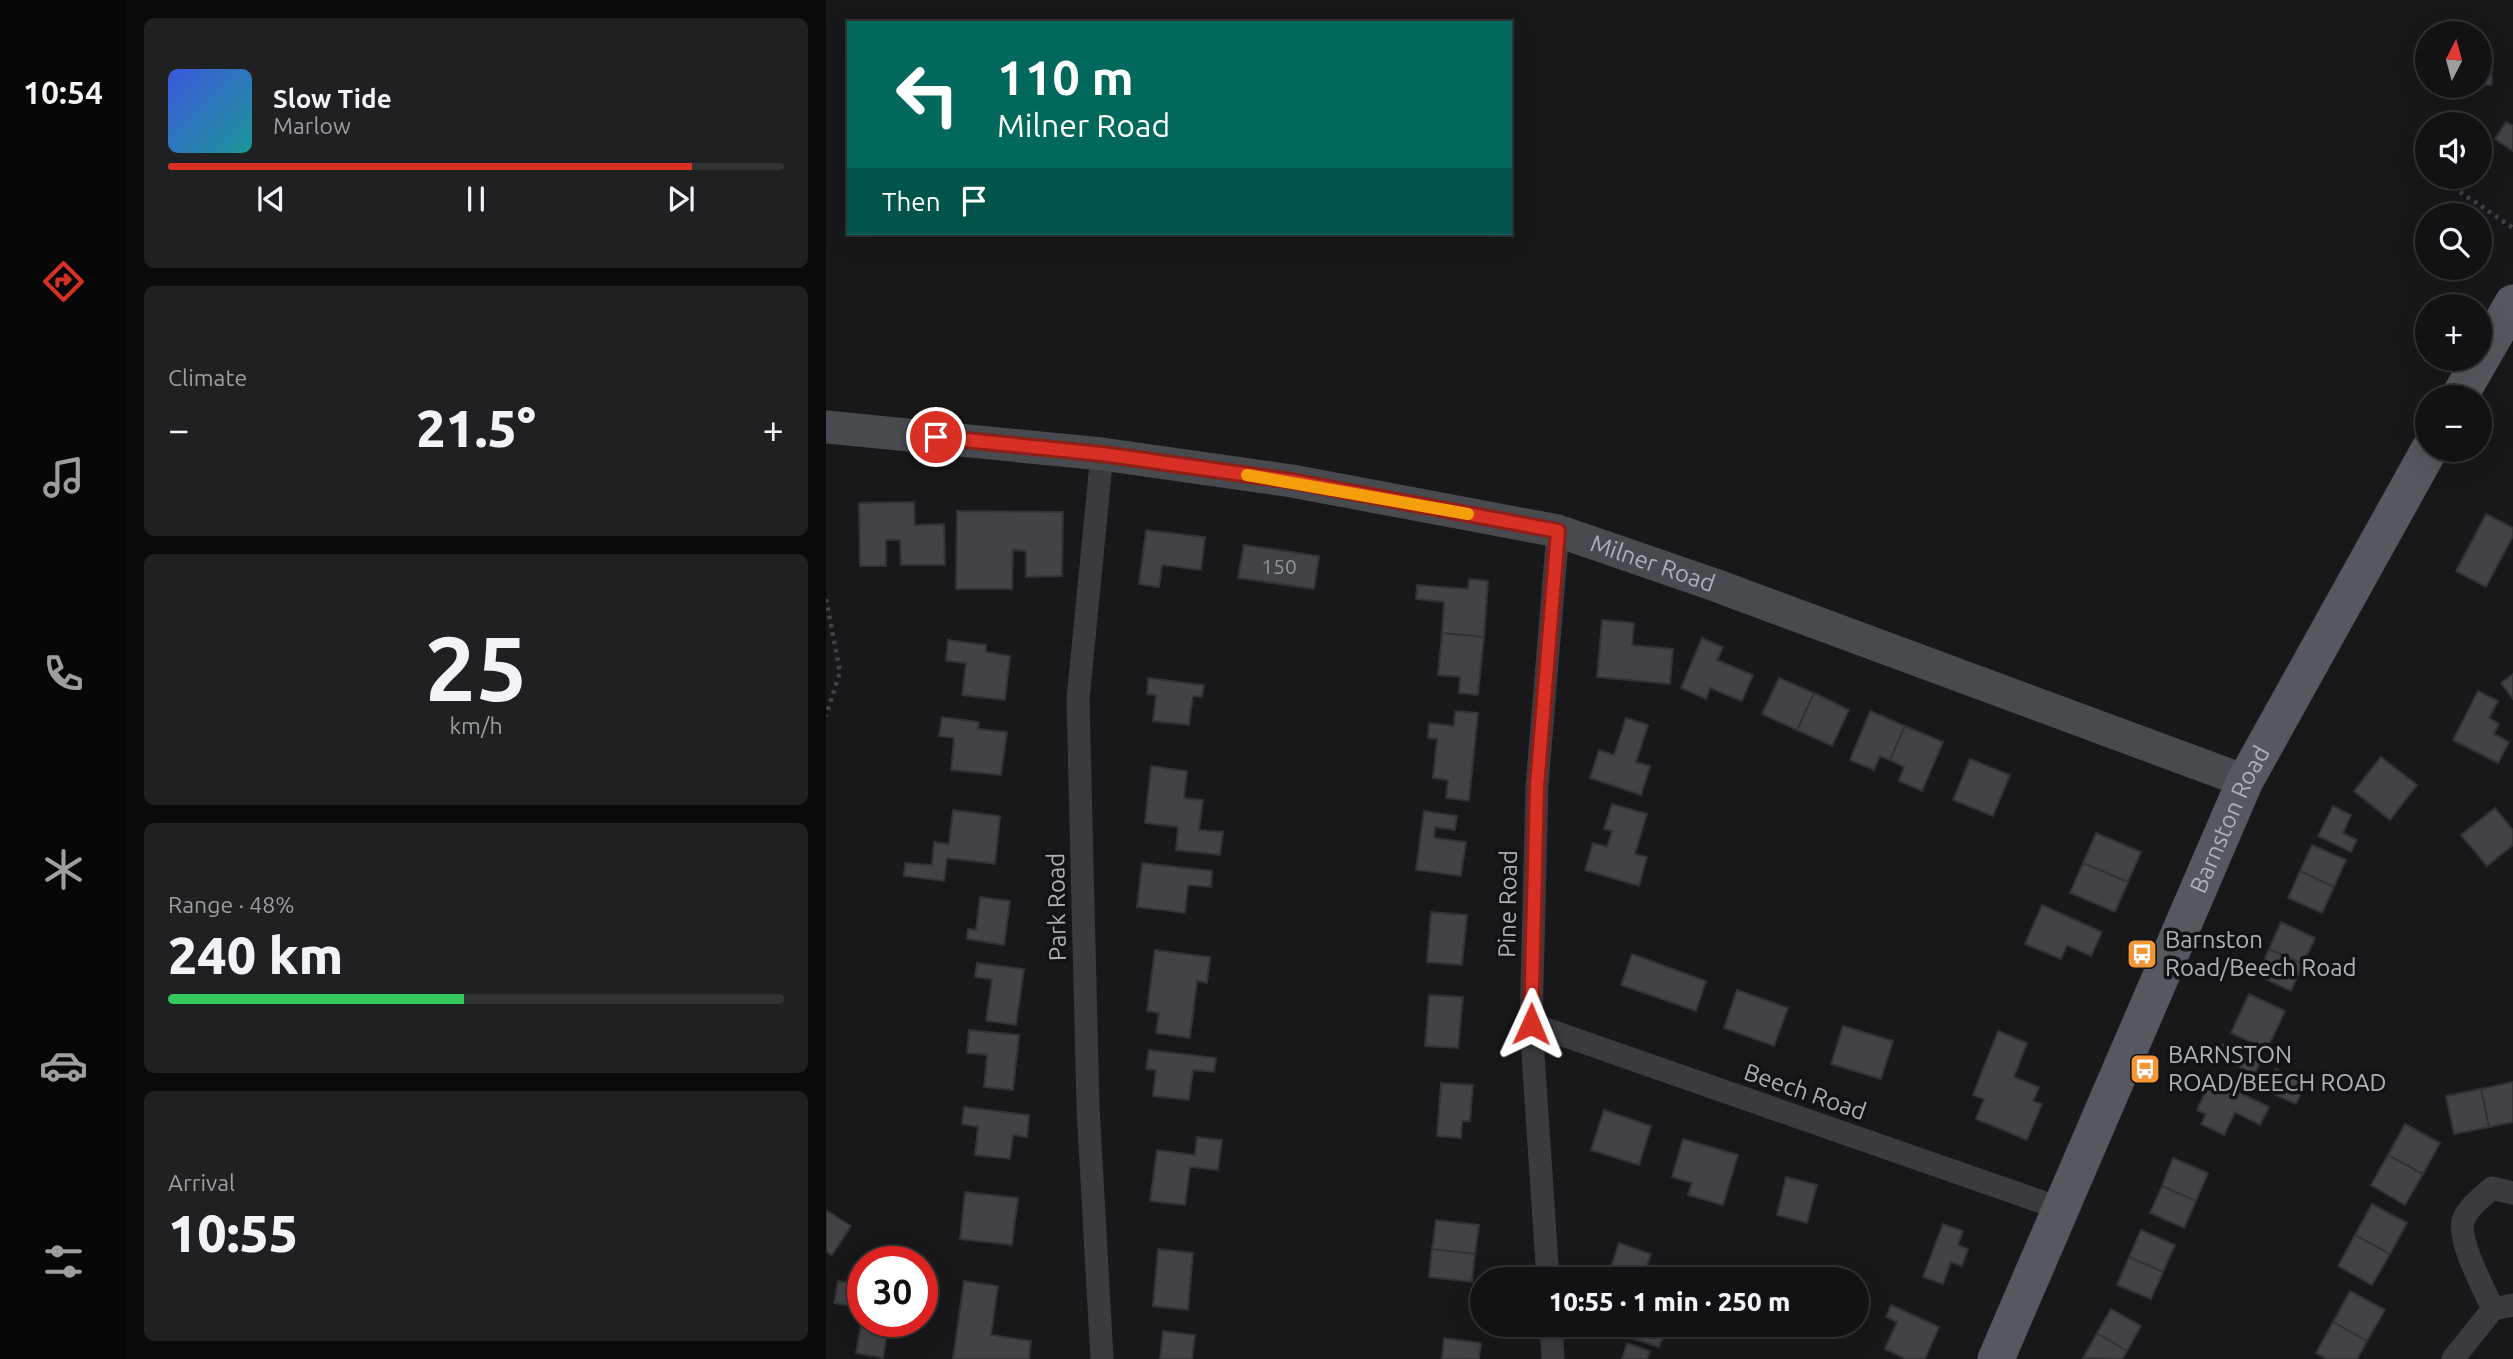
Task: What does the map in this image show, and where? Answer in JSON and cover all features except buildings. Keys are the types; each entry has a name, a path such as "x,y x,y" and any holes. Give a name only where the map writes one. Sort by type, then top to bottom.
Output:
{"main road":[{"path":"2466,385 2513,303"},
{"name":"Barnston Road","path":"1996,1359 2245,781 2421,462"}],"street":[{"name":"Milner Road","path":"826,427 1102,454 1292,481 1558,531 1714,585 2245,781"},
{"name":"Park Road","path":"1102,454 1078,699 1088,1107 1102,1359"},
{"name":"Pine Road","path":"1547,1267 1531,1024 1537,786 1558,531"},
{"name":"Beech Road","path":"1531,1024 2062,1209"},
{"path":"2452,1359 2503,1307 2465,1243 2463,1221 2477,1201 2492,1188 2513,1193"},
{"path":"1552,1337 1553,1359"}],"path":[{"path":"2456,189 2513,228"},
{"path":"826,599 840,672 826,716"}],"slow traffic":[{"path":"1247,475 1468,514"}],"place":[{"name":"Barnston Road/Beech Road","path":"2142,954"},
{"name":"BARNSTON ROAD/BEECH ROAD","path":"2145,1069"}],"route":[{"path":"936,437 1102,454 1292,481 1558,531 1537,786 1531,1024"}]}
